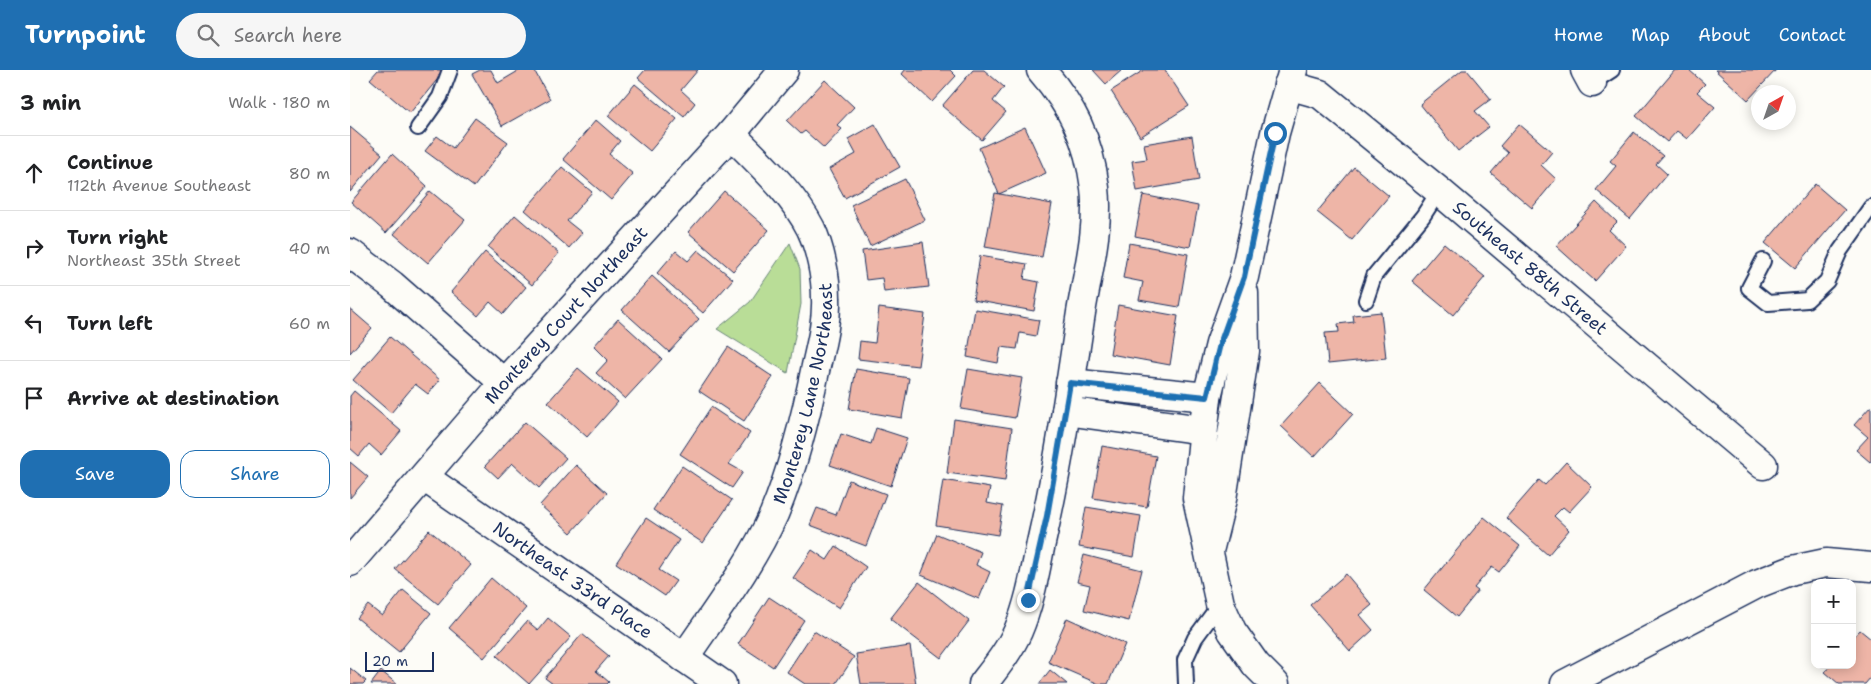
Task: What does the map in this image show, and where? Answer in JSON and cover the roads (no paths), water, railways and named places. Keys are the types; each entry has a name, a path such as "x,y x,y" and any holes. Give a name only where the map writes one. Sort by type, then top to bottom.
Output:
{"street":[{"name":"Monterey Court Northeast","path":"350,562 504,383 731,134 784,70"},
{"path":"982,684 1002,660 1018,631 1028,600 1047,516 1066,411 1094,226 1095,190 1090,158 1077,119 1060,91 1041,70"},
{"path":"1275,684 1256,665 1232,631 1220,604 1208,556 1197,498 1207,397 1220,344 1244,277 1275,133 1284,75"},
{"name":"Southeast 88th Street","path":"1284,75 1320,94 1439,191 1763,465"},
{"name":"Monterey Lane Northeast","path":"684,658 751,557 773,515 791,467 806,417 824,327 826,298 823,269 811,230 786,190 731,134"},
{"path":"350,253 392,285 504,383"},
{"path":"1208,556 1222,499 1245,351 1244,277"},
{"path":"1070,383 1207,397"},
{"path":"1066,411 1203,430"},
{"name":"Northeast 33rd Place","path":"424,477 722,684"},
{"path":"1565,684 1757,584 1793,570 1826,563 1871,567"}],"lane":[{"path":"418,128 440,97 450,70"},
{"path":"1366,300 1374,276 1423,216 1439,191"},
{"path":"1763,261 1749,288 1768,303 1807,300 1827,281 1840,251 1871,206"},
{"path":"1186,684 1185,660 1195,638 1220,604"}]}
